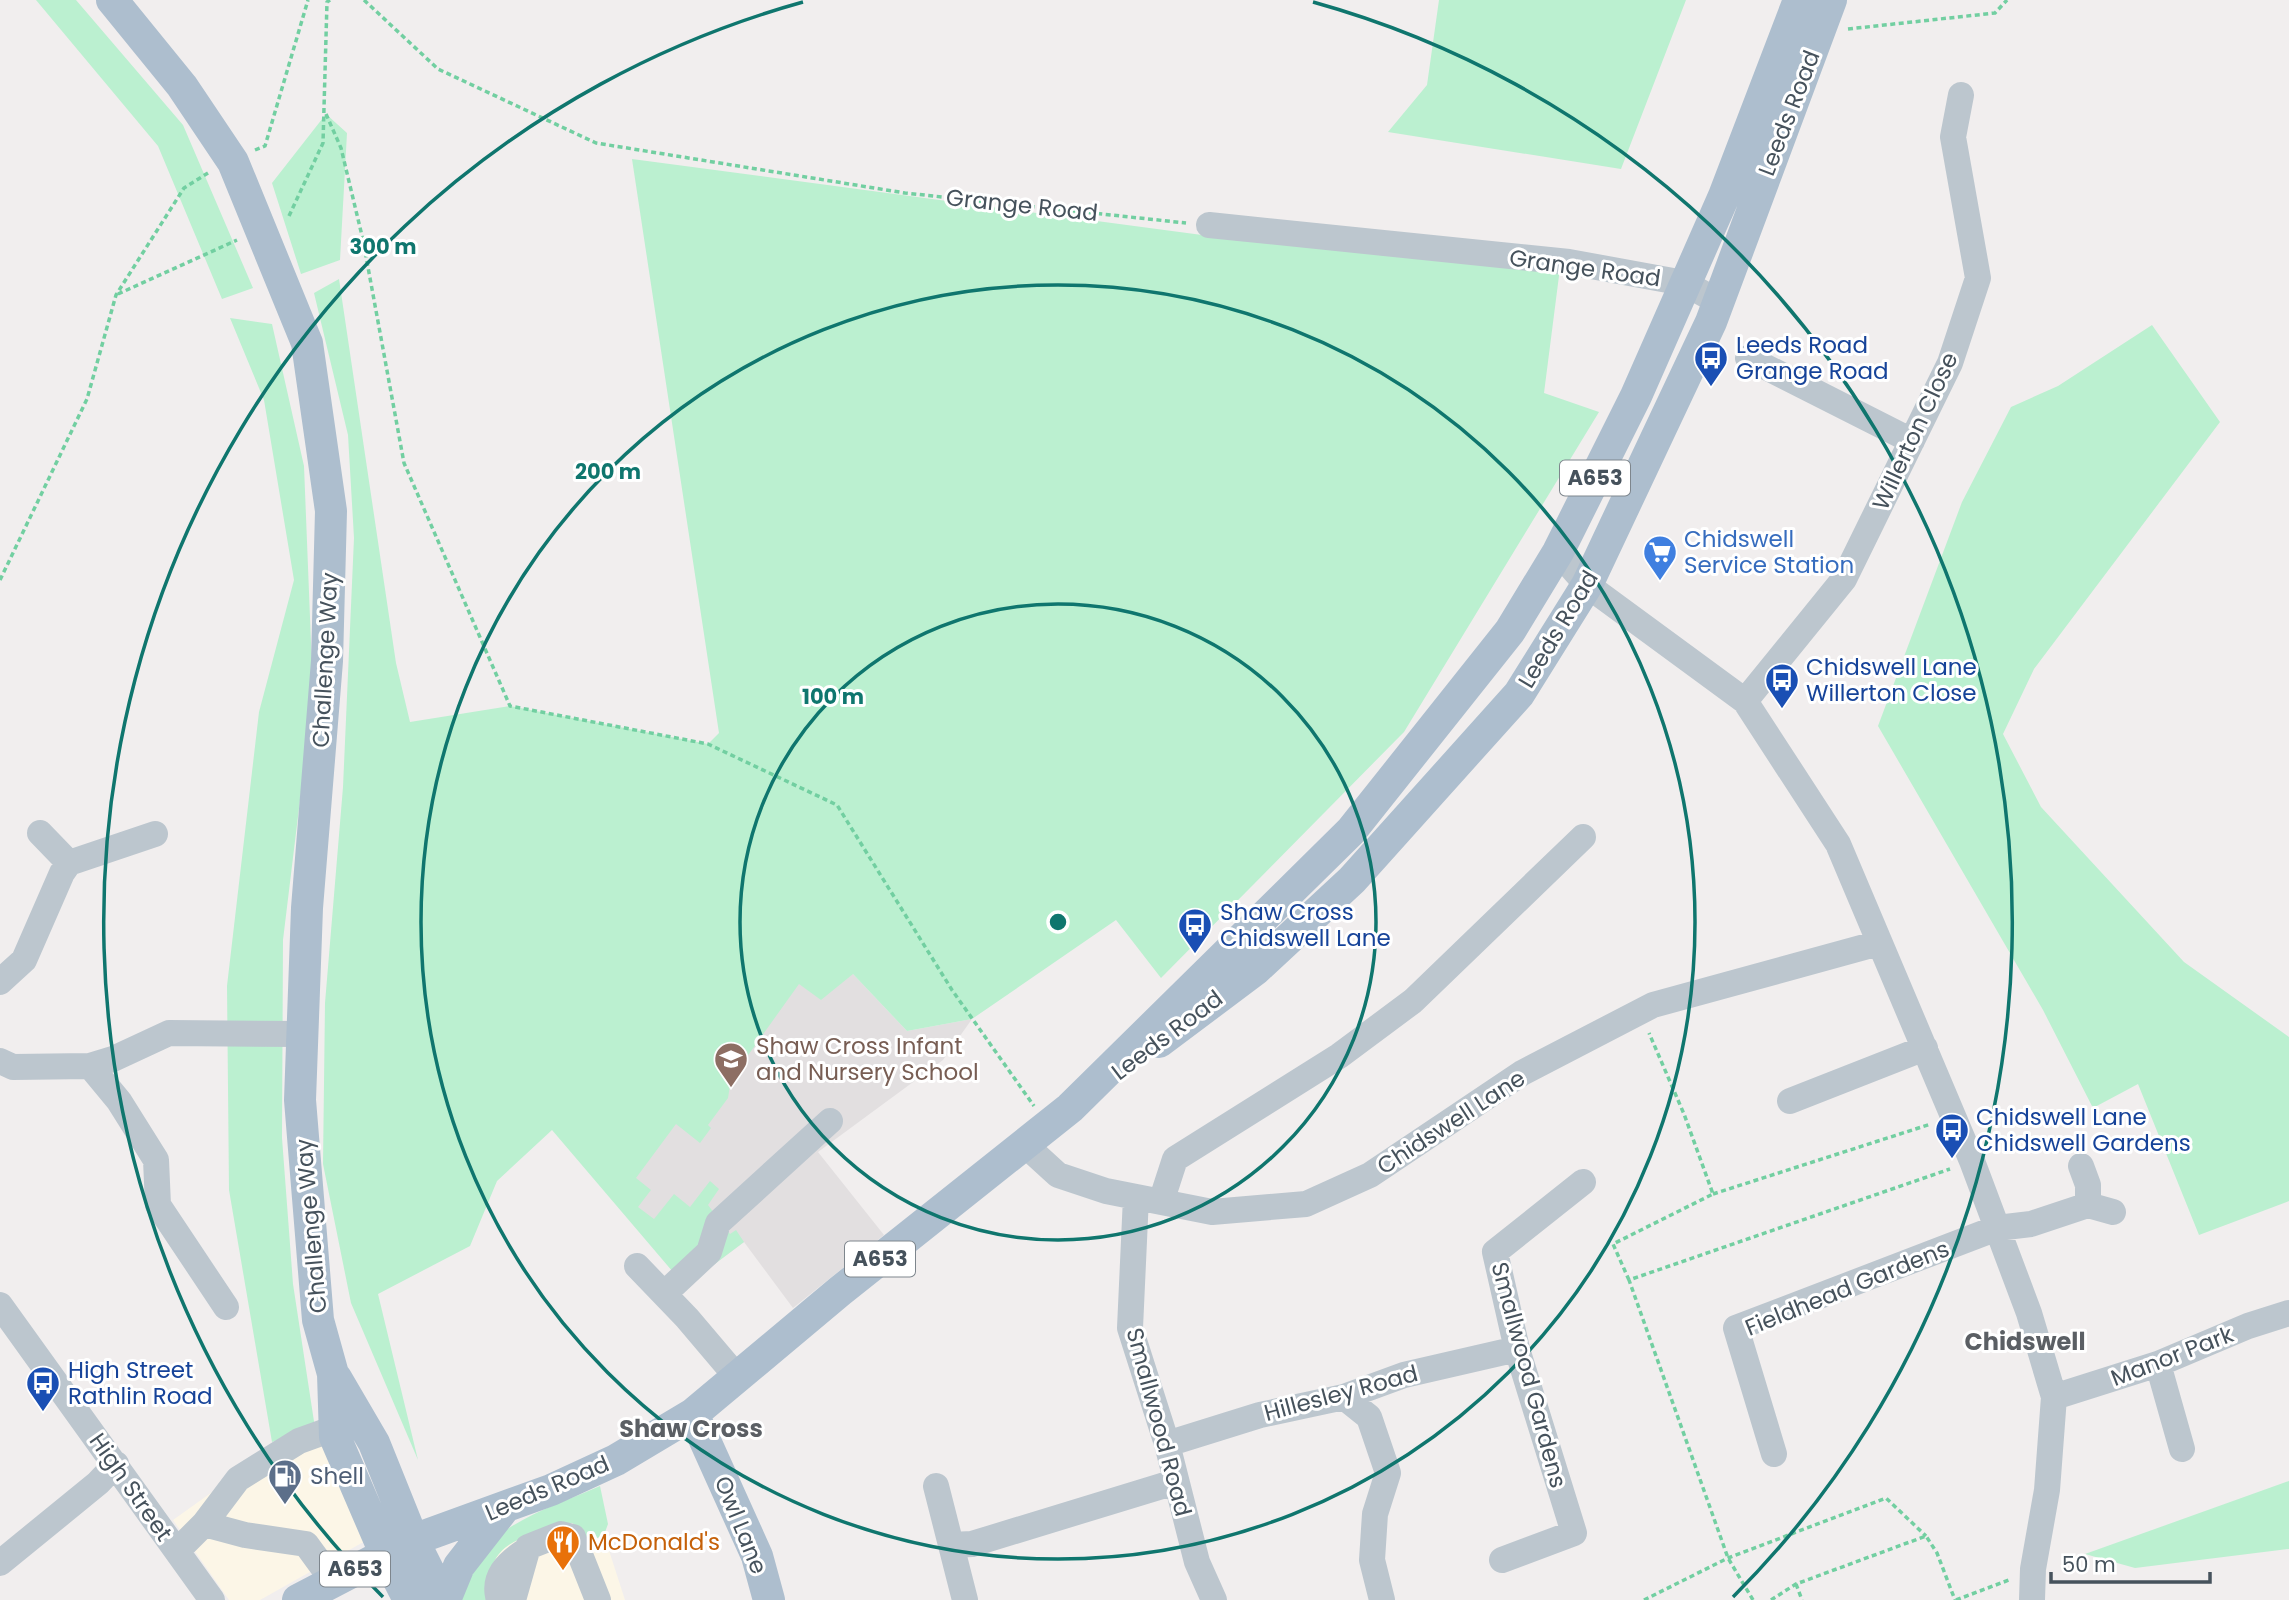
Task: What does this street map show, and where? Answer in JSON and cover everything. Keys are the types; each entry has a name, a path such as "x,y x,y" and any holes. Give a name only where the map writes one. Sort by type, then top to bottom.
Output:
{"main road":[{"name":"Challenge Way","path":"112,0 183,86 233,162 307,343 331,511 327,661 307,908 300,1100 318,1320 333,1374 335,1437 385,1553 409,1600"},
{"name":"Leeds Road","path":"1047,1126 1351,831 1510,631 1558,552 1636,396 1724,196 1799,0"},
{"name":"Leeds Road","path":"298,1600 413,1540 551,1490 616,1460 693,1414 1047,1126 1255,971 1352,880 1519,694 1587,585 1718,302 1831,0"},
{"name":"Challenge Way","path":"333,1374 374,1443 413,1540 444,1600"},
{"path":"717,1466 721,1415 737,1377"},
{"name":"Owl Lane","path":"693,1414 757,1556 769,1600"},
{"path":"444,1600 459,1566 505,1507"}],"street":[{"name":"Willerton Close","path":"1745,701 1844,579 1950,363 1978,278 1953,137 1961,95"},
{"name":"Grange Road","path":"1209,225 1569,262 1684,283 1718,302"},
{"path":"1748,358 1912,441"},
{"path":"1558,552 1587,585 1745,701 1838,844 1954,1116 2029,1313 2054,1397 2047,1490 2033,1569 2032,1600"},
{"path":"40,833 69,863"},
{"path":"0,982 24,960 62,873 69,863 155,834"},
{"name":"Smallwood Road","path":"1214,1600 1197,1562 1167,1444 1130,1328 1148,1199 1175,1159 1339,1056 1413,1001 1583,837"},
{"name":"Chidswell Lane","path":"1047,1126 1058,1175 1148,1199 1212,1212 1306,1204 1370,1175 1522,1073 1653,1005 1878,943"},
{"path":"0,1061 13,1067 90,1066 113,1059 169,1033 302,1034"},
{"path":"1790,1101 1925,1048"},
{"path":"90,1066 119,1101 156,1160 158,1205 226,1307"},
{"path":"664,1294 709,1252 718,1223 830,1121"},
{"path":"1997,1228 2031,1224 2101,1209 2081,1166"},
{"name":"Smallwood Gardens","path":"1502,1560 1574,1533 1517,1349 1495,1252 1583,1182"},
{"name":"Fieldhead Gardens","path":"1774,1454 1736,1328 1997,1228"},
{"path":"637,1266 737,1377"},
{"name":"High Street","path":"0,1305 212,1600"},
{"name":"Manor Park","path":"2054,1397 2158,1364 2248,1326 2289,1313"},
{"name":"Hillesley Road","path":"1167,1444 1260,1415 1344,1397 1404,1375 1517,1349"},
{"path":"2158,1364 2182,1449"},
{"path":"1344,1397 1369,1417 1388,1473 1375,1514 1372,1560 1382,1600"},
{"path":"177,1551 204,1524 237,1479 299,1441 335,1428"},
{"path":"0,1563 97,1483 116,1464"},
{"path":"951,1545 972,1544 1175,1482"},
{"path":"936,1486 965,1600"},
{"path":"204,1524 245,1535 306,1544 332,1581"},
{"path":"499,1600 496,1584 503,1569 528,1547 561,1534 573,1536 598,1600"},
{"path":"513,1600 525,1551"}],"path":[{"path":"265,145 308,0"},
{"path":"289,216 323,143 326,114 327,2 330,0"},
{"name":"Grange Road","path":"364,0 438,69 596,143 905,193 1209,225"},
{"path":"1821,32 1995,13 2007,0"},
{"path":"326,114 341,148 363,240 404,463 510,706 708,744 837,805 952,990 1047,1126"},
{"path":"0,580 87,400 117,295 184,188 216,168"},
{"path":"117,295 237,240"},
{"path":"1639,1012 1684,1114 1713,1194"},
{"path":"1629,1280 1613,1244 1713,1194 1954,1116"},
{"path":"1644,1600 1728,1558 1886,1498 1926,1536 1937,1553 1955,1600 2033,1569"},
{"path":"1771,1600 1796,1584 1926,1536"},
{"path":"1796,1584 1802,1600"}],"shaded area":[{"name":"Shaw Cross Infant and Nursery School","path":"749,864 907,1031 972,1019 943,1060 818,1152 884,1235 793,1308 744,1242 704,1272 552,1129"},
{"path":"315,1428 367,1540 260,1600 229,1600 173,1520 243,1470"},
{"path":"572,1523 583,1529 588,1542 604,1535 625,1600 488,1600 487,1577 497,1553 506,1544"}],"green space":[{"path":"36,0 76,0 183,125 253,288 222,299 158,146"},
{"path":"1439,0 1686,0 1621,169 1388,132 1427,85"},
{"path":"326,114 347,133 340,260 301,274 272,183"},
{"path":"632,159 1202,235 1560,268 1544,393 1599,412 1404,732 1161,978 1116,920 972,1019 907,1031 853,974 821,1000 799,984 731,1079 728,1098 708,1125 711,1128 700,1143 676,1124 636,1178 651,1190 638,1207 654,1219 674,1194 690,1207 710,1181 719,1189 708,1205 730,1234 736,1230 744,1242 704,1272 673,1272 552,1130 497,1181 470,1246 378,1294 418,1460 351,1303 323,1164 325,1003 343,787 354,538 348,435 314,293 339,279 396,663 410,722 510,706 708,744 719,733"},
{"path":"230,318 272,324 304,466 313,693 283,940 282,1138 293,1284 315,1428 272,1442 229,1190 227,986 259,712 294,580 264,400"},
{"path":"2152,325 2220,422 2034,669 2003,734 2041,807 2184,962 2289,1037 2289,1201 2199,1235 2138,1084 2093,1108 2043,1010 1878,726 1962,502 2011,407 2058,386"},
{"path":"2289,1481 2289,1549 2135,1568 2085,1554"},
{"path":"600,1486 608,1524 604,1535 588,1542 583,1529 572,1523 523,1538 500,1552 493,1564 488,1600 458,1600 468,1569 493,1539 545,1509"}],"place":[{"name":"Leeds Road Grange Road","path":"1711,388"},
{"name":"Chidswell Service Station","path":"1660,582"},
{"name":"Chidswell Lane Willerton Close","path":"1782,710"},
{"name":"Shaw Cross Chidswell Lane","path":"1195,955"},
{"name":"Shaw Cross Infant and Nursery School","path":"731,1089"},
{"name":"Chidswell Lane Chidswell Gardens","path":"1952,1160"},
{"name":"High Street Rathlin Road","path":"43,1413"},
{"name":"Shell","path":"285,1506"},
{"name":"McDonald's","path":"563,1572"}],"district":[{"name":"Chidswell","path":"2025,1342"},
{"name":"Shaw Cross","path":"691,1429"}]}
